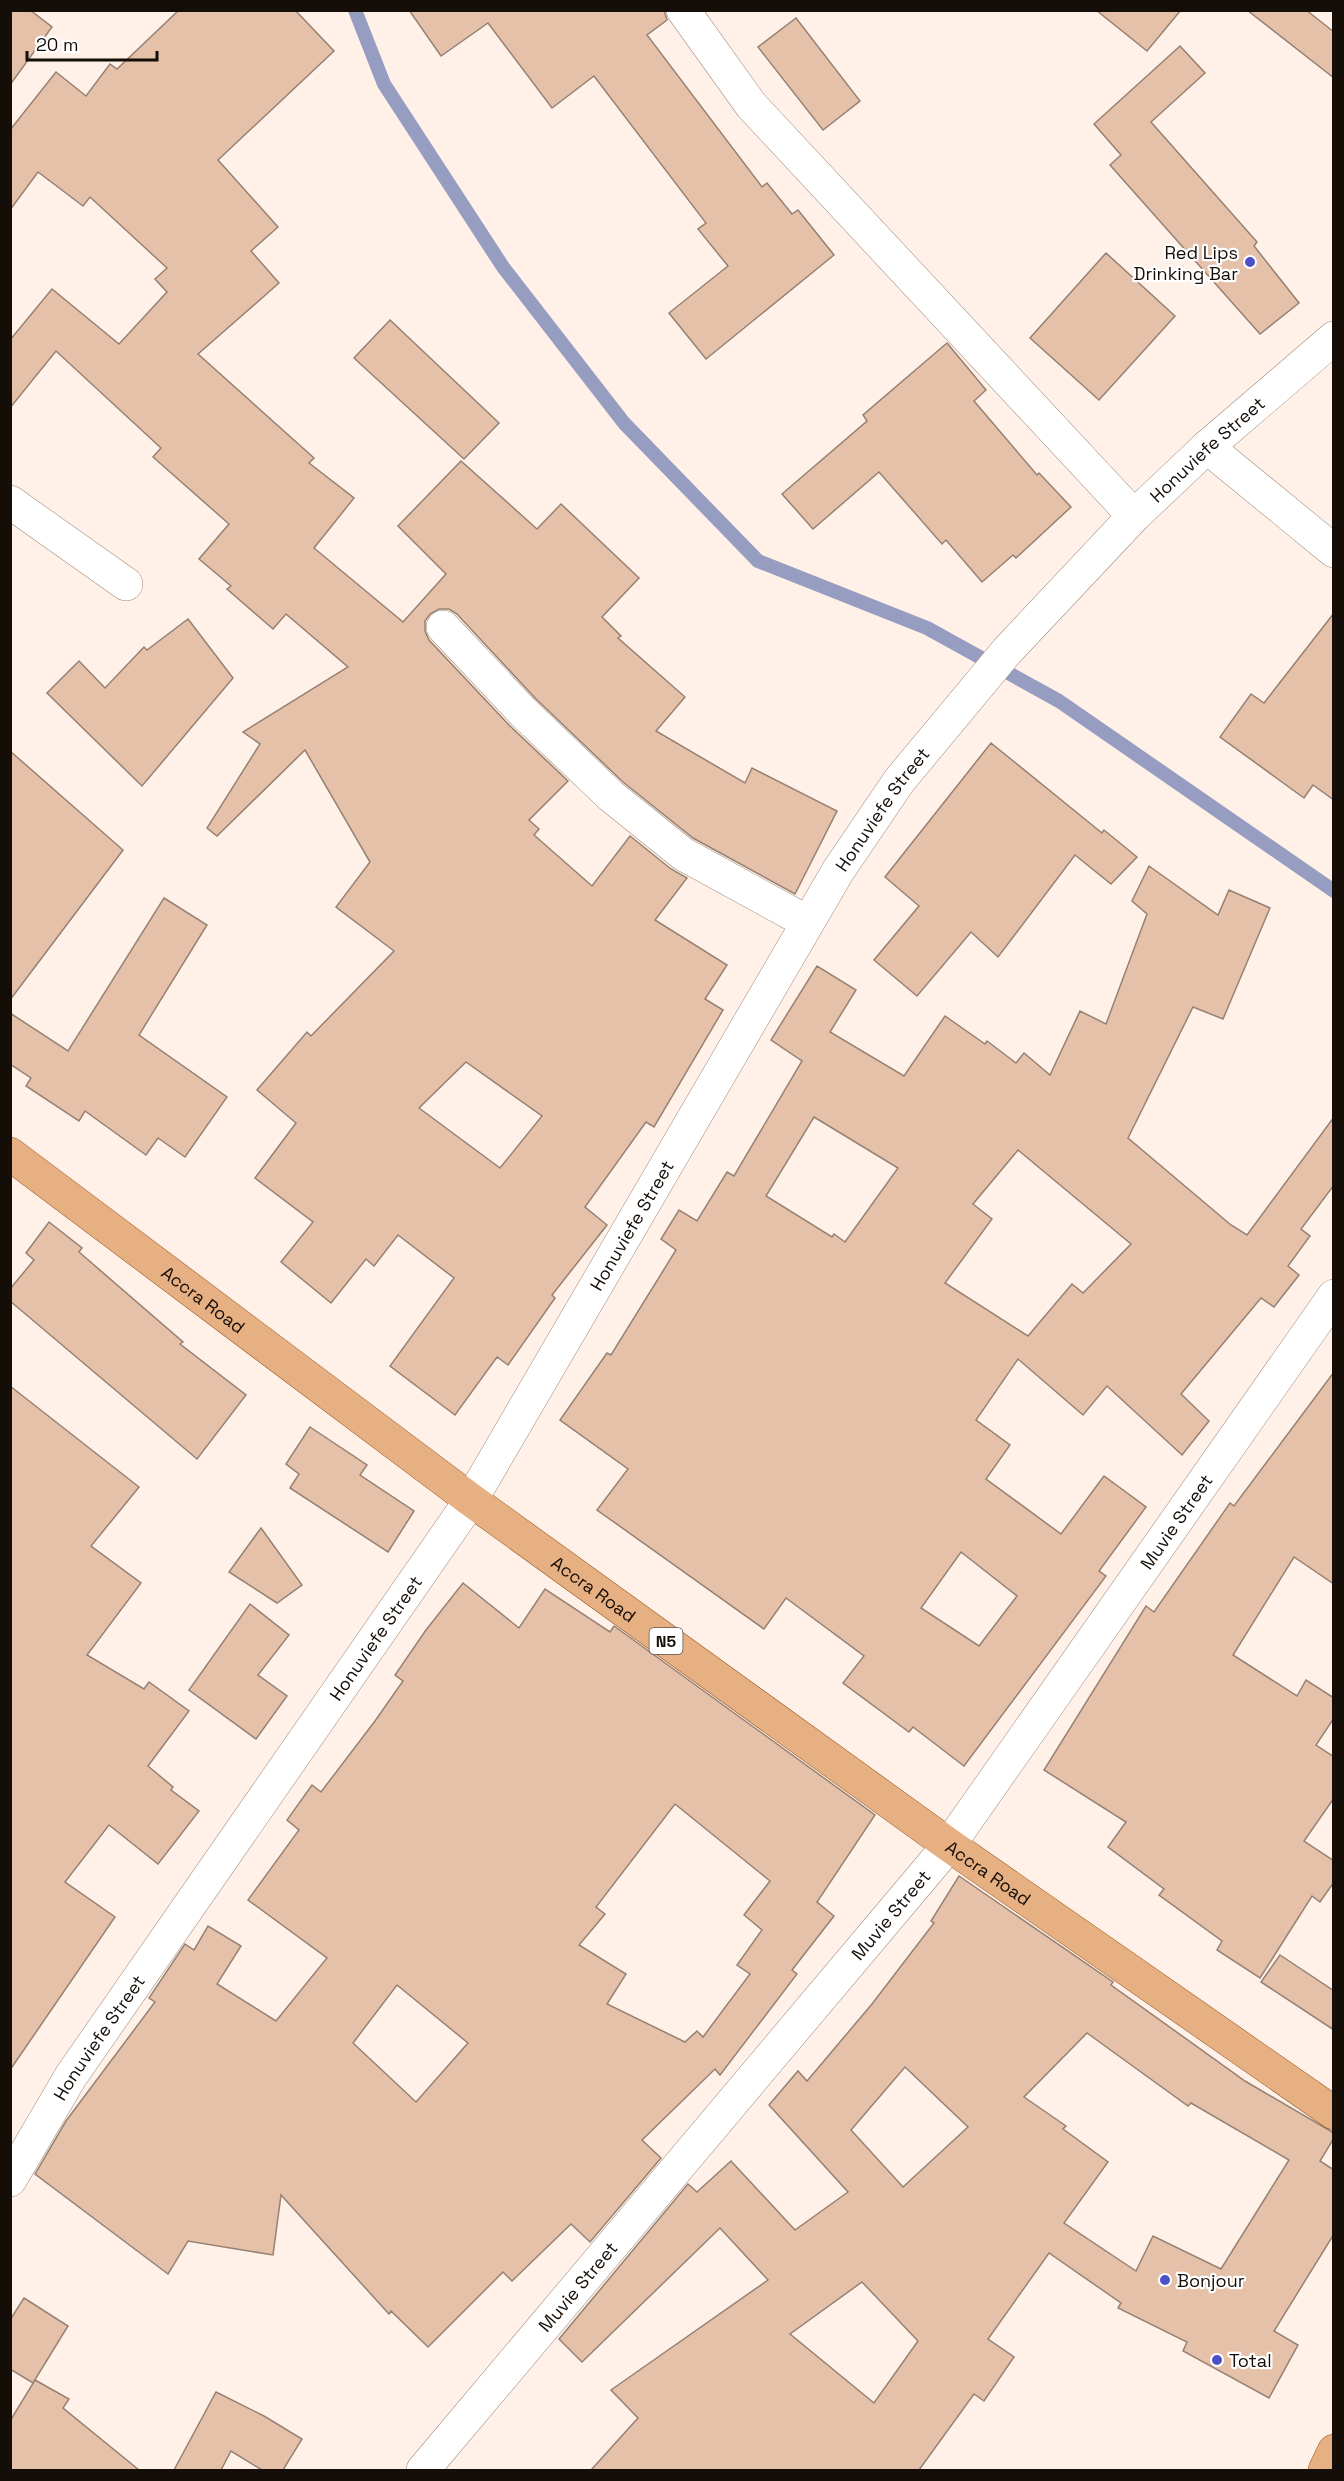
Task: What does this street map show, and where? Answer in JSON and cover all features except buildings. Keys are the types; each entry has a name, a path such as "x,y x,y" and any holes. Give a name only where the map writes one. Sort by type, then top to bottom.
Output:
{"main road":[{"name":"Accra Road","path":"10,1154 471,1500 949,1845 1334,2113"},
{"path":"1325,2470 1334,2451"}],"street":[{"path":"683,10 751,105 1134,516"},
{"name":"Honuviefe Street","path":"10,2180 71,2076 471,1500 807,922 838,871 899,781 982,679 1134,516 1207,447 1334,338"},
{"path":"1207,447 1334,551"},
{"path":"10,502 126,584"},
{"path":"443,627 523,712 611,796 682,854 807,922"},
{"name":"Muvie Street","path":"423,2470 949,1845 1334,1296"}],"waterway":[{"path":"355,10 384,84 503,267 624,423 758,561 927,628 1059,701 1334,891"}],"place":[{"name":"Red Lips Drinking Bar","path":"1250,262"},
{"name":"Bonjour","path":"1165,2280"},
{"name":"Total","path":"1217,2360"}]}
